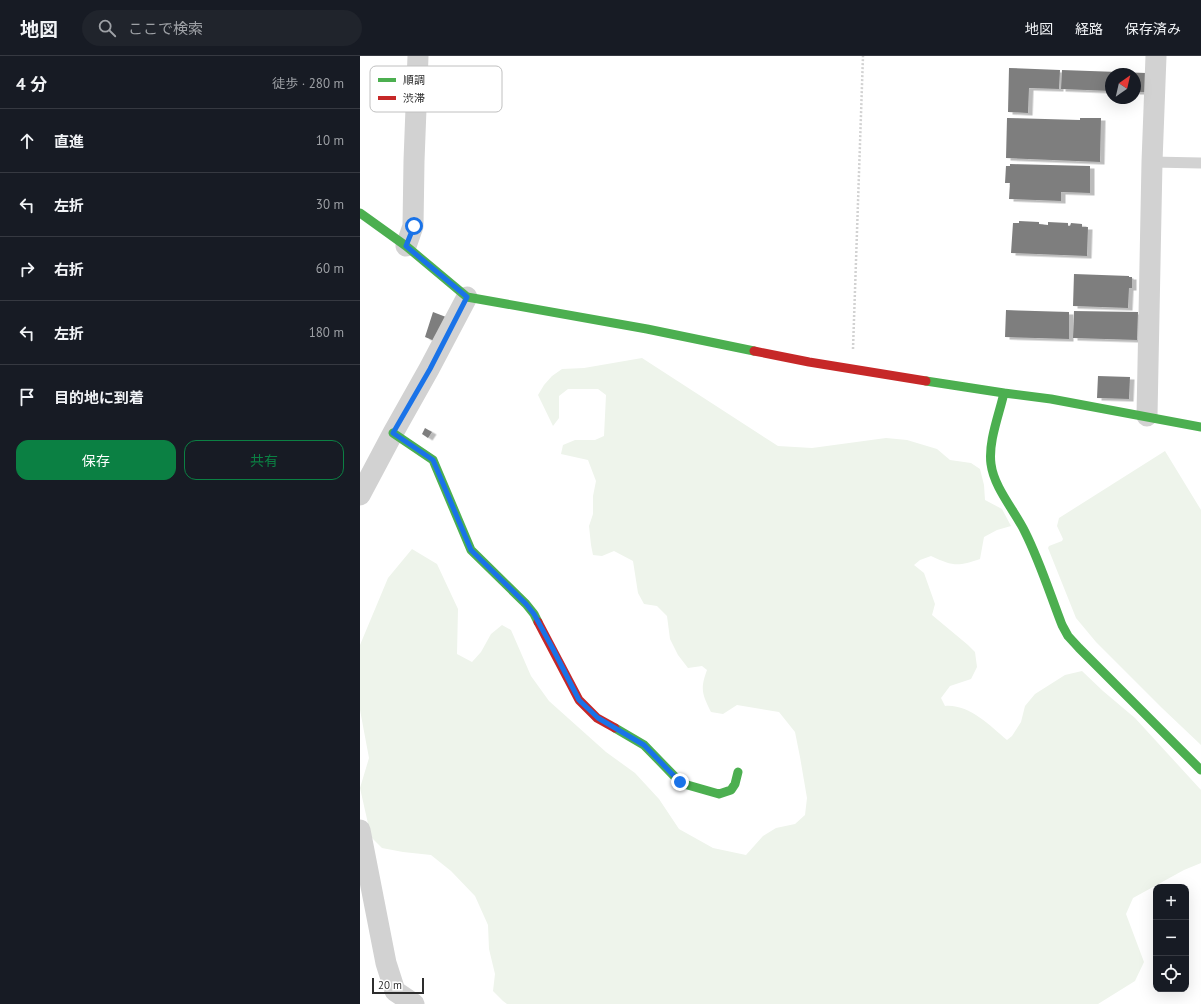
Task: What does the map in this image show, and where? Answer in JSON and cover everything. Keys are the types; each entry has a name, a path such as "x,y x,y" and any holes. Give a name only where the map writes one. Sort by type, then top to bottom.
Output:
{"street":[{"path":"418,56 418,66"},
{"path":"1147,416 1152,162 1156,56"},
{"path":"406,246 414,226 416,112"},
{"path":"360,213 406,246 467,297 647,329 744,350 1004,393 1051,399 1201,427"},
{"path":"360,495 393,433 430,369 467,297"},
{"path":"1004,393 993,444 991,458 992,467 997,483 1026,534 1062,625 1068,636 1079,648 1201,770"},
{"path":"393,433 433,460 471,550 526,604 534,614 579,700 598,718 644,745 674,776 684,784 719,794 731,790 735,784 738,772"},
{"path":"360,830 386,963 395,991 414,1004"}],"lane":[{"path":"1152,162 1201,163"}],"path":[{"path":"852,368 863,56"}],"shaded area":[{"path":"642,358 778,446 812,448 886,438 907,440 937,449 950,460 971,463 980,469 984,485 985,500 1002,509 1011,526 997,530 984,537 980,559 955,564 945,562 931,556 920,560 914,565 924,573 935,604 932,615 975,652 977,667 971,679 950,686 941,698 945,706 954,706 970,712 986,722 1007,740 1012,736 1021,722 1025,706 1035,694 1065,675 1082,671 1135,718 1201,790 1201,863 1184,870 1158,884 1153,884 1153,887 1133,898 1126,914 1144,962 1135,981 1098,1004 507,1004 493,991 495,974 489,949 488,925 475,896 451,871 431,855 382,848 371,837 360,788 369,758 360,710 360,645 388,578 412,549 437,564 458,609 457,654 472,662 481,652 491,634 502,625 511,630 531,676 549,701 606,752 635,773 659,799 679,829 713,848 746,855 763,836 776,828 795,824 805,815 807,798 795,732 779,712 737,705 723,714 711,712 703,691 703,682 707,670 702,666 688,668 678,655 670,639 667,616 657,606 644,604 638,593 633,561 614,551 602,556 593,555 589,526 593,514 593,496 596,481 588,460 561,454 563,445 575,440 595,440 604,436 606,395 598,389 568,389 559,396 559,418 553,426 538,395 552,376 562,369 584,368"},
{"path":"1165,451 1201,510 1201,745 1096,642 1076,618 1048,548 1049,546 1062,541 1063,539 1057,526 1059,518"}],"building":[{"path":"1009,68 1060,70 1059,89 1029,88 1028,113 1008,112"},
{"path":"1062,70 1105,72 1105,91 1061,89"},
{"path":"1141,73 1146,73 1146,92 1141,92"},
{"path":"1007,118 1080,120 1080,118 1101,118 1100,162 1006,158"},
{"path":"1010,164 1090,166 1090,193 1061,192 1061,201 1009,199 1010,183 1005,183 1006,166 1010,166"},
{"path":"1019,221 1039,222 1039,224 1048,225 1048,222 1068,223 1068,226 1070,226 1071,223 1082,224 1082,227 1088,227 1087,256 1011,253 1013,223 1019,223"},
{"path":"1074,274 1132,277 1132,288 1129,288 1128,308 1073,306"},
{"path":"1006,310 1069,312 1069,339 1005,337"},
{"path":"1074,311 1138,312 1137,340 1073,338"},
{"path":"433,312 451,319 437,342 425,337"},
{"path":"1098,376 1130,377 1129,399 1097,398"},
{"path":"425,428 432,432 428,438 422,434"}],"traffic: fast":[{"path":"360,213 406,246 467,297 647,329 754,351"},
{"path":"926,381 1051,399 1201,427"},
{"path":"1004,393 994,428 991,447 990,456 993,473 1000,491 1021,524 1030,543 1062,625 1068,636 1079,648 1201,770"},
{"path":"393,433 433,460 471,550 526,604 538,622"},
{"path":"615,728 644,745 680,782 684,784 719,794 731,790 735,784 738,772"}],"traffic: jam":[{"path":"754,351 809,362 926,381"},
{"path":"538,622 579,700 597,718 615,728"}],"route":[{"path":"414,226 406,246 467,297 430,369 393,433 433,460 471,550 526,604 534,614 579,700 598,718 644,745 680,782"}]}
